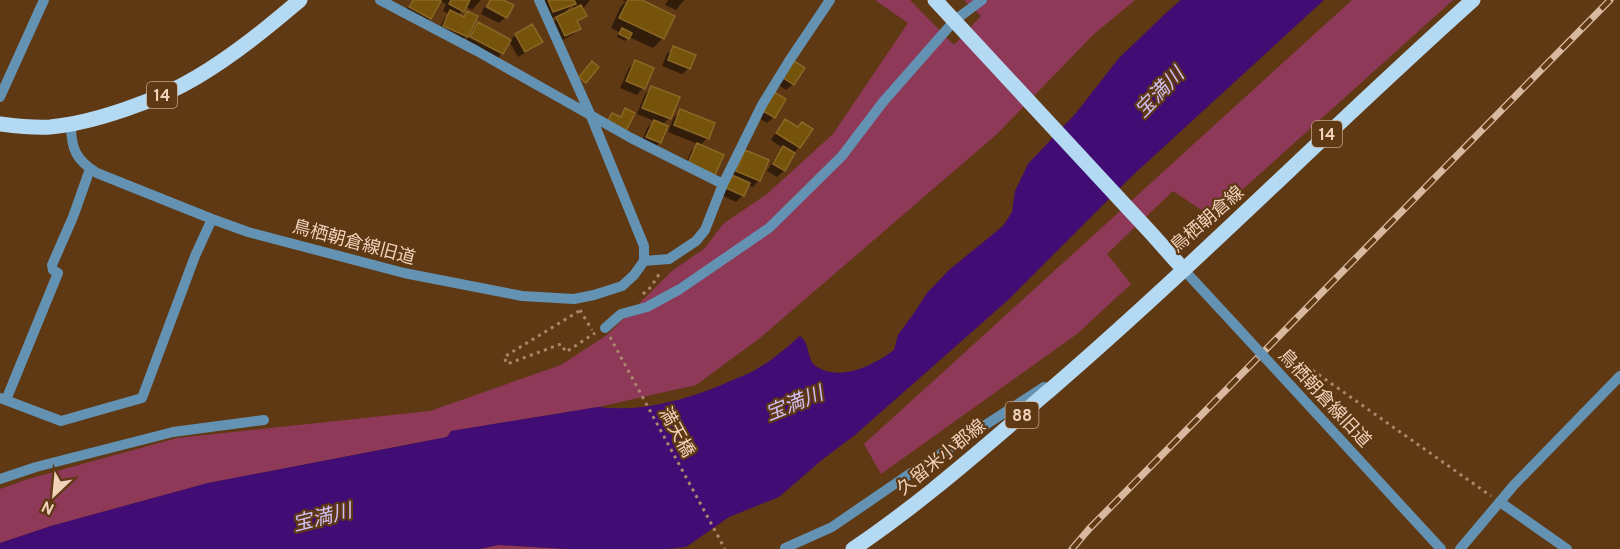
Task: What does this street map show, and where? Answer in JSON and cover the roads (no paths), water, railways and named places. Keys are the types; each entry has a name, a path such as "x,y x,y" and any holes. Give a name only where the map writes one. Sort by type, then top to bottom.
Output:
{"main road":[{"name":"14","path":"0,124 47,127 71,124 137,105 196,78 245,45 300,0"},
{"name":"鳥栖朝倉線","path":"935,0 1184,270 1403,62 1473,0"},
{"name":"久留米小郡線","path":"853,549 924,498 1011,425 1184,270"}],"street":[{"path":"0,98 44,0"},
{"path":"380,0 487,56 591,116 723,184"},
{"path":"539,0 591,116 644,246 644,261 669,259 696,241 705,230 723,184 762,105 830,0"},
{"path":"600,331 621,314 647,307 680,289 768,228 842,156 884,102 982,0"},
{"path":"71,124 71,141 76,155 90,169 73,217 52,265 53,270 58,273 3,399 61,421 142,398 195,256 212,219"},
{"name":"鳥栖朝倉線旧道","path":"90,169 248,232 404,273 522,296 574,299 594,295 622,286 644,261"},
{"name":"鳥栖朝倉線旧道","path":"1184,270 1441,549"},
{"path":"785,548 832,527 1082,363"},
{"path":"1460,549 1514,485 1620,376"},
{"path":"0,479 36,467 173,432 264,420"},
{"path":"1500,502 1567,549"}],"water":[{"name":"宝満川","path":"1181,0 1324,0 1132,176 1007,301 855,435 779,497 729,517 686,547 566,549 498,545 480,549 0,549 0,543 51,526 208,483 447,437 451,431 598,407 633,408 686,398 754,370 775,357 800,336 805,342 810,359 823,370 842,373 870,365 894,350 898,335 927,293 949,270 1003,226 1012,212 1015,191 1028,164 1076,113 1119,58"}],"railway":[{"path":"1072,549 1089,529 1610,0"}]}
